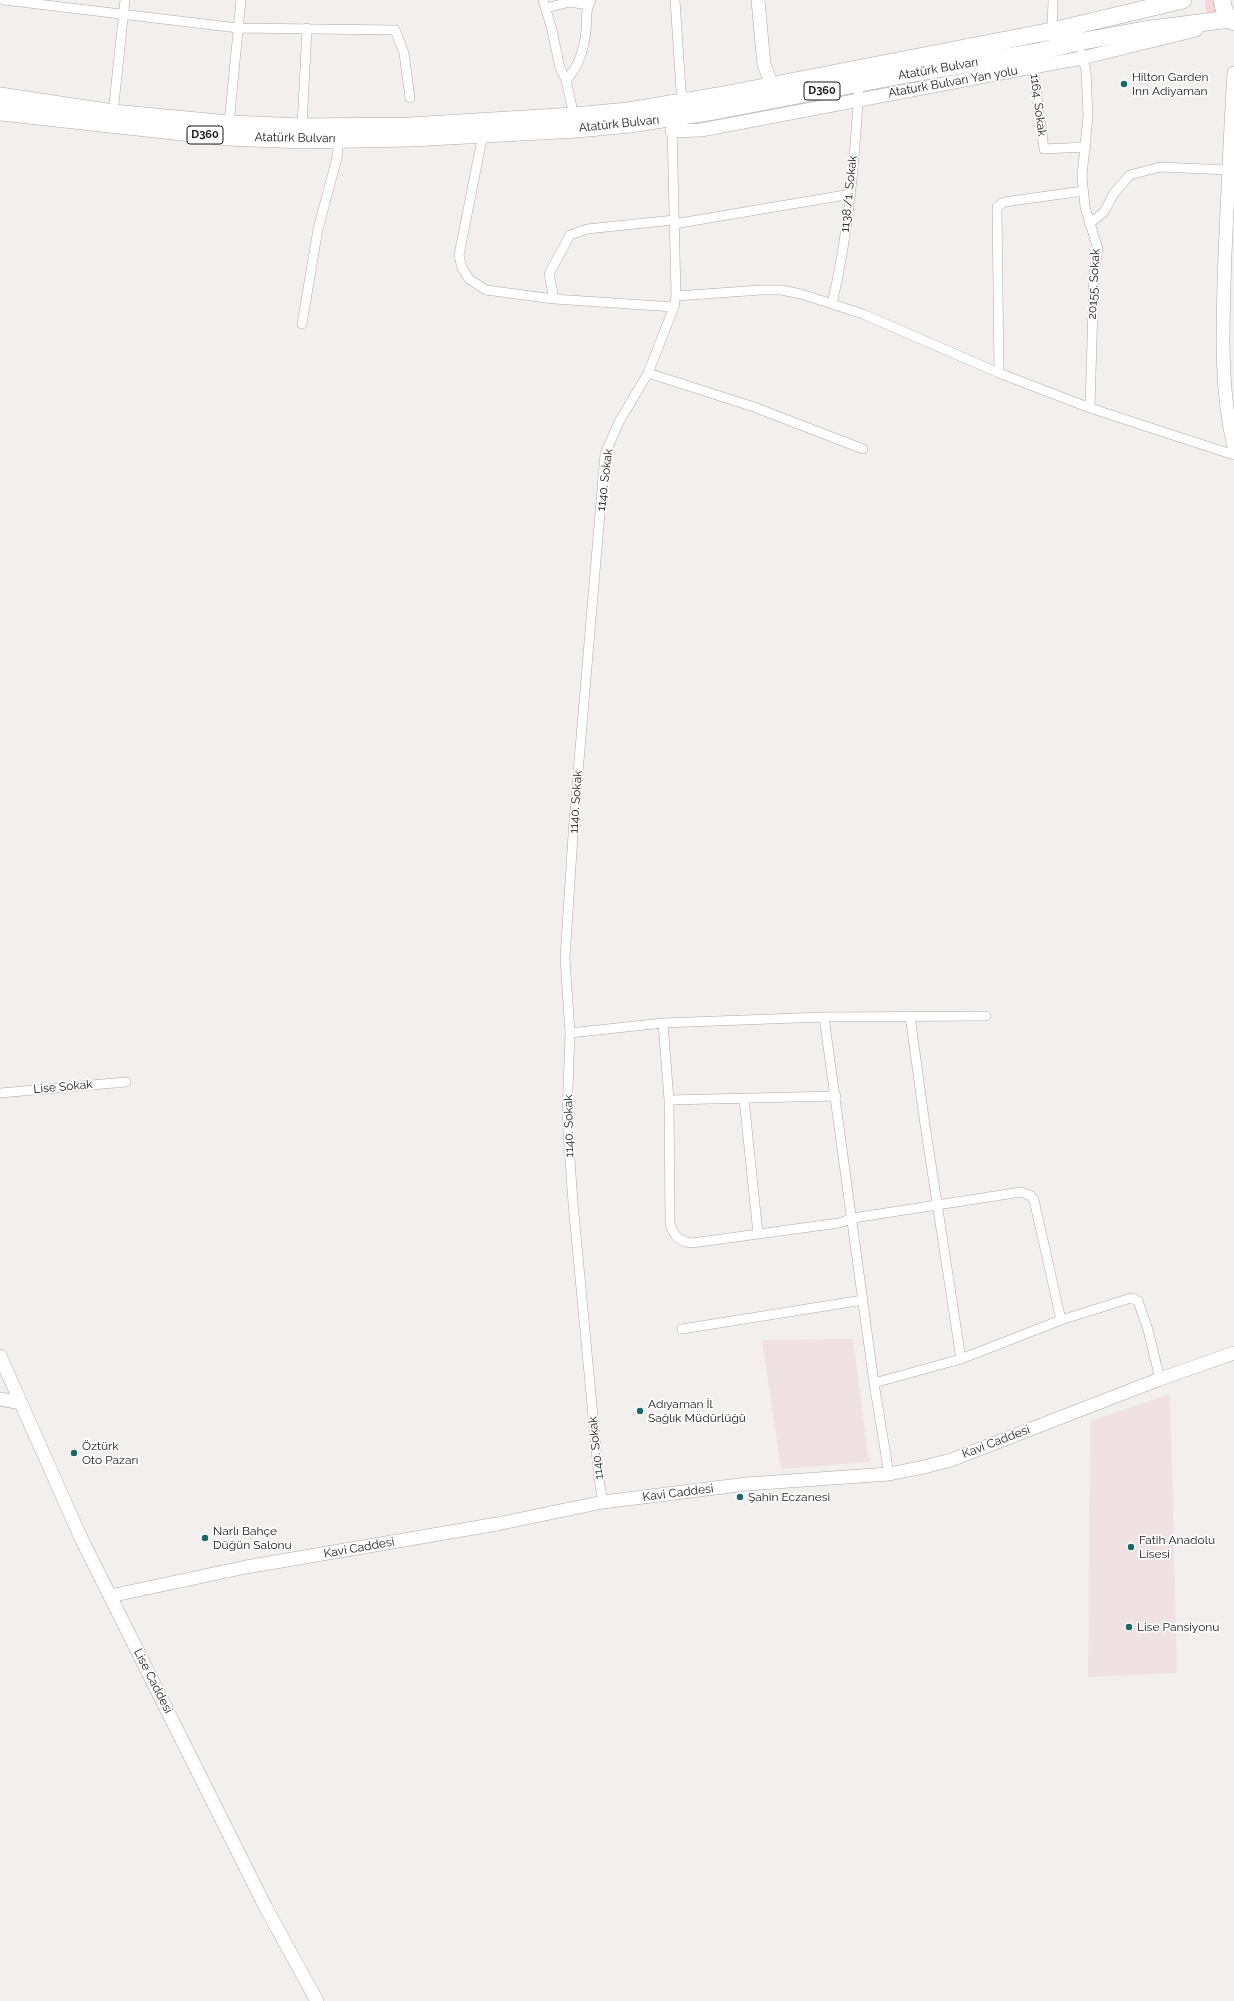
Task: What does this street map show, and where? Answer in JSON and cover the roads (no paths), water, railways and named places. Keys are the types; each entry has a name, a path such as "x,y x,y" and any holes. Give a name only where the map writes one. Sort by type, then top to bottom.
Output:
{"highway":[{"path":"1222,0 1223,8 1232,21"},
{"name":"Atatürk Bulvarı","path":"0,96 113,113 229,124 302,127 410,126 574,116 628,111 685,102 1052,31 1179,1"},
{"path":"1144,30 1187,17 1188,8 1179,1"},
{"name":"Atatürk Bulvarı","path":"0,112 228,137 338,139 411,138 672,124 859,91 1037,52 1080,50 1144,30 1232,21"}],"street":[{"path":"4,0 238,28 395,30 404,53 410,98"},
{"path":"113,113 122,14 125,0"},
{"path":"229,124 241,0"},
{"path":"675,0 681,90 685,102"},
{"path":"758,0 764,65 772,85"},
{"path":"1052,31 1053,0"},
{"path":"566,80 575,70 581,54 586,32 589,2 545,4 560,68 566,80 574,116"},
{"name":"Ataturk Bulvarı Yan yolu","path":"859,91 1034,67 1080,50 1232,21"},
{"path":"302,127 307,28"},
{"name":"20155. Sokak","path":"1080,50 1086,78 1088,116 1082,176 1085,207 1089,224 1098,249 1094,274 1090,408"},
{"name":"1164. Sokak","path":"1034,67 1044,149 1086,147"},
{"path":"1234,73 1228,170 1223,308 1224,384 1227,414 1234,447"},
{"name":"1138./1. Sokak","path":"832,304 839,277 851,194 859,91"},
{"name":"1140. Sokak","path":"604,1502 598,1472 573,1203 567,1116 570,1034 566,958 574,820 606,454 619,422 648,373 674,307 676,296 672,124"},
{"path":"483,134 459,255 462,268 474,284 486,290 554,299 674,307"},
{"path":"302,324 318,228 337,158 338,139"},
{"path":"1089,224 1104,212 1114,193 1130,175 1160,167 1228,170"},
{"path":"999,373 997,207 1004,202 1084,191"},
{"path":"554,299 549,274 570,235 587,229 674,222 851,194"},
{"path":"676,296 742,290 781,290 801,294 863,314 999,373 1090,408 1234,455"},
{"path":"648,373 754,407 863,449"},
{"path":"910,1016 961,1359"},
{"path":"570,1034 663,1022 824,1017 986,1016"},
{"path":"824,1017 853,1218 874,1383 889,1474"},
{"path":"663,1022 669,1100 670,1224 675,1235 684,1242 692,1243 839,1222 853,1218 1021,1192 1031,1196 1034,1200 1061,1320"},
{"name":"Lise Sokak","path":"0,1093 126,1082"},
{"path":"669,1100 836,1096"},
{"path":"744,1099 758,1234"},
{"path":"874,1383 961,1359 1061,1320 1131,1298 1138,1301 1148,1330 1160,1379"},
{"path":"682,1329 863,1300"},
{"name":"Kavi Caddesi","path":"110,1596 246,1567 497,1524 604,1502 747,1484 889,1474 944,1462 1160,1379 1234,1353"},
{"name":"Lise Caddesi","path":"0,1356 3,1372 21,1403 81,1538 266,1908 317,2001"},
{"path":"0,1399 21,1403"}],"place":[{"name":"Hilton Garden Inn Adiyaman","path":"1124,84"},
{"name":"Adıyaman İl Sağlık Müdürlüğü","path":"640,1411"},
{"name":"Öztürk Oto Pazarı","path":"74,1453"},
{"name":"Şahin Eczanesi","path":"740,1497"},
{"name":"Narlı Bahçe Düğün Salonu","path":"205,1538"},
{"name":"Fatih Anadolu Lisesi","path":"1131,1547"},
{"name":"Lise Pansiyonu","path":"1129,1627"}]}
